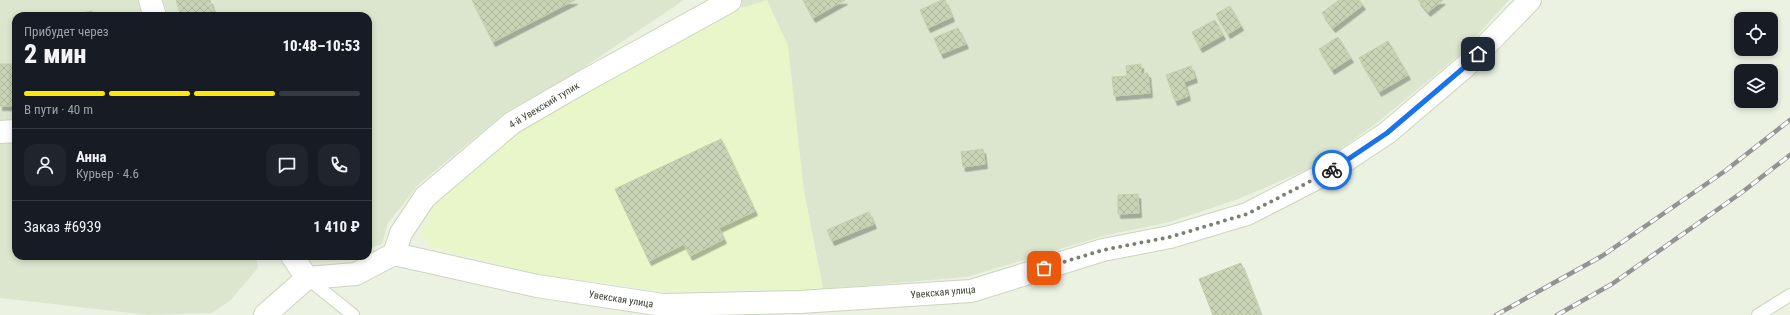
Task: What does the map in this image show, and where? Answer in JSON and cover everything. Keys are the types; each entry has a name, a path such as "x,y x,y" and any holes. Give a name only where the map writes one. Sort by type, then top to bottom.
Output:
{"street":[{"path":"150,0 154,12"},
{"name":"4-й Увекский тупик","path":"394,254 401,233 425,196 512,123 581,82 732,0"},
{"name":"Увекская улица","path":"394,254 537,286 662,305 800,302 971,291 1103,250 1170,237 1247,214 1325,174 1387,133 1467,65 1530,0"},
{"path":"0,132 12,131"},
{"path":"265,315 307,278 356,274 394,254"},
{"path":"295,260 307,278"}],"lane":[{"path":"307,278 353,315"},
{"path":"1758,315 1790,295"}],"shaded area":[{"path":"0,0 142,0 145,12 12,12 12,260 257,260 258,268 231,300 212,313 149,315 0,298"},
{"path":"163,0 684,0 577,72 505,113 419,184 388,223 382,244 372,248 372,12 167,12"},
{"path":"740,0 1509,0 1459,55 1378,122 1318,165 1236,200 1170,222 1103,236 967,277 823,289 767,1 742,8"},
{"path":"767,0 788,46 804,192 823,289 661,291 534,273 431,247 421,233 433,205 518,132 585,91 742,8"}],"building":[{"path":"176,0 210,0 214,12 180,12"},
{"path":"472,0 575,0 493,42"},
{"path":"803,0 845,0 813,18"},
{"path":"945,0 952,17 928,28 920,10"},
{"path":"1339,0 1359,0 1363,5 1333,28 1322,13"},
{"path":"1418,0 1443,0 1428,12"},
{"path":"1230,6 1241,26 1228,34 1216,14"},
{"path":"1215,20 1223,35 1200,48 1192,32"},
{"path":"958,28 966,44 941,54 934,38"},
{"path":"1338,37 1351,58 1332,70 1319,49"},
{"path":"1388,41 1408,75 1379,92 1359,58"},
{"path":"0,64 12,64 12,106 0,106"},
{"path":"1141,64 1141,74 1148,73 1150,93 1114,96 1112,77 1127,76 1126,66"},
{"path":"1191,66 1195,78 1184,82 1188,96 1175,101 1166,75"},
{"path":"721,139 755,211 719,228 724,239 690,256 684,244 649,261 615,189"},
{"path":"983,149 985,164 963,167 961,152"},
{"path":"1138,194 1139,213 1118,214 1118,195"},
{"path":"869,212 874,224 832,241 827,230"},
{"path":"1241,263 1261,315 1213,315 1199,279"}],"railway":[{"path":"1496,315 1602,256 1725,171 1790,120"},
{"path":"1557,315 1612,284 1741,193 1790,155"}],"way so far":[{"path":"1044,268 1103,250 1170,237 1247,214 1332,170"}],"route":[{"path":"1332,170 1387,133 1478,54"}]}
